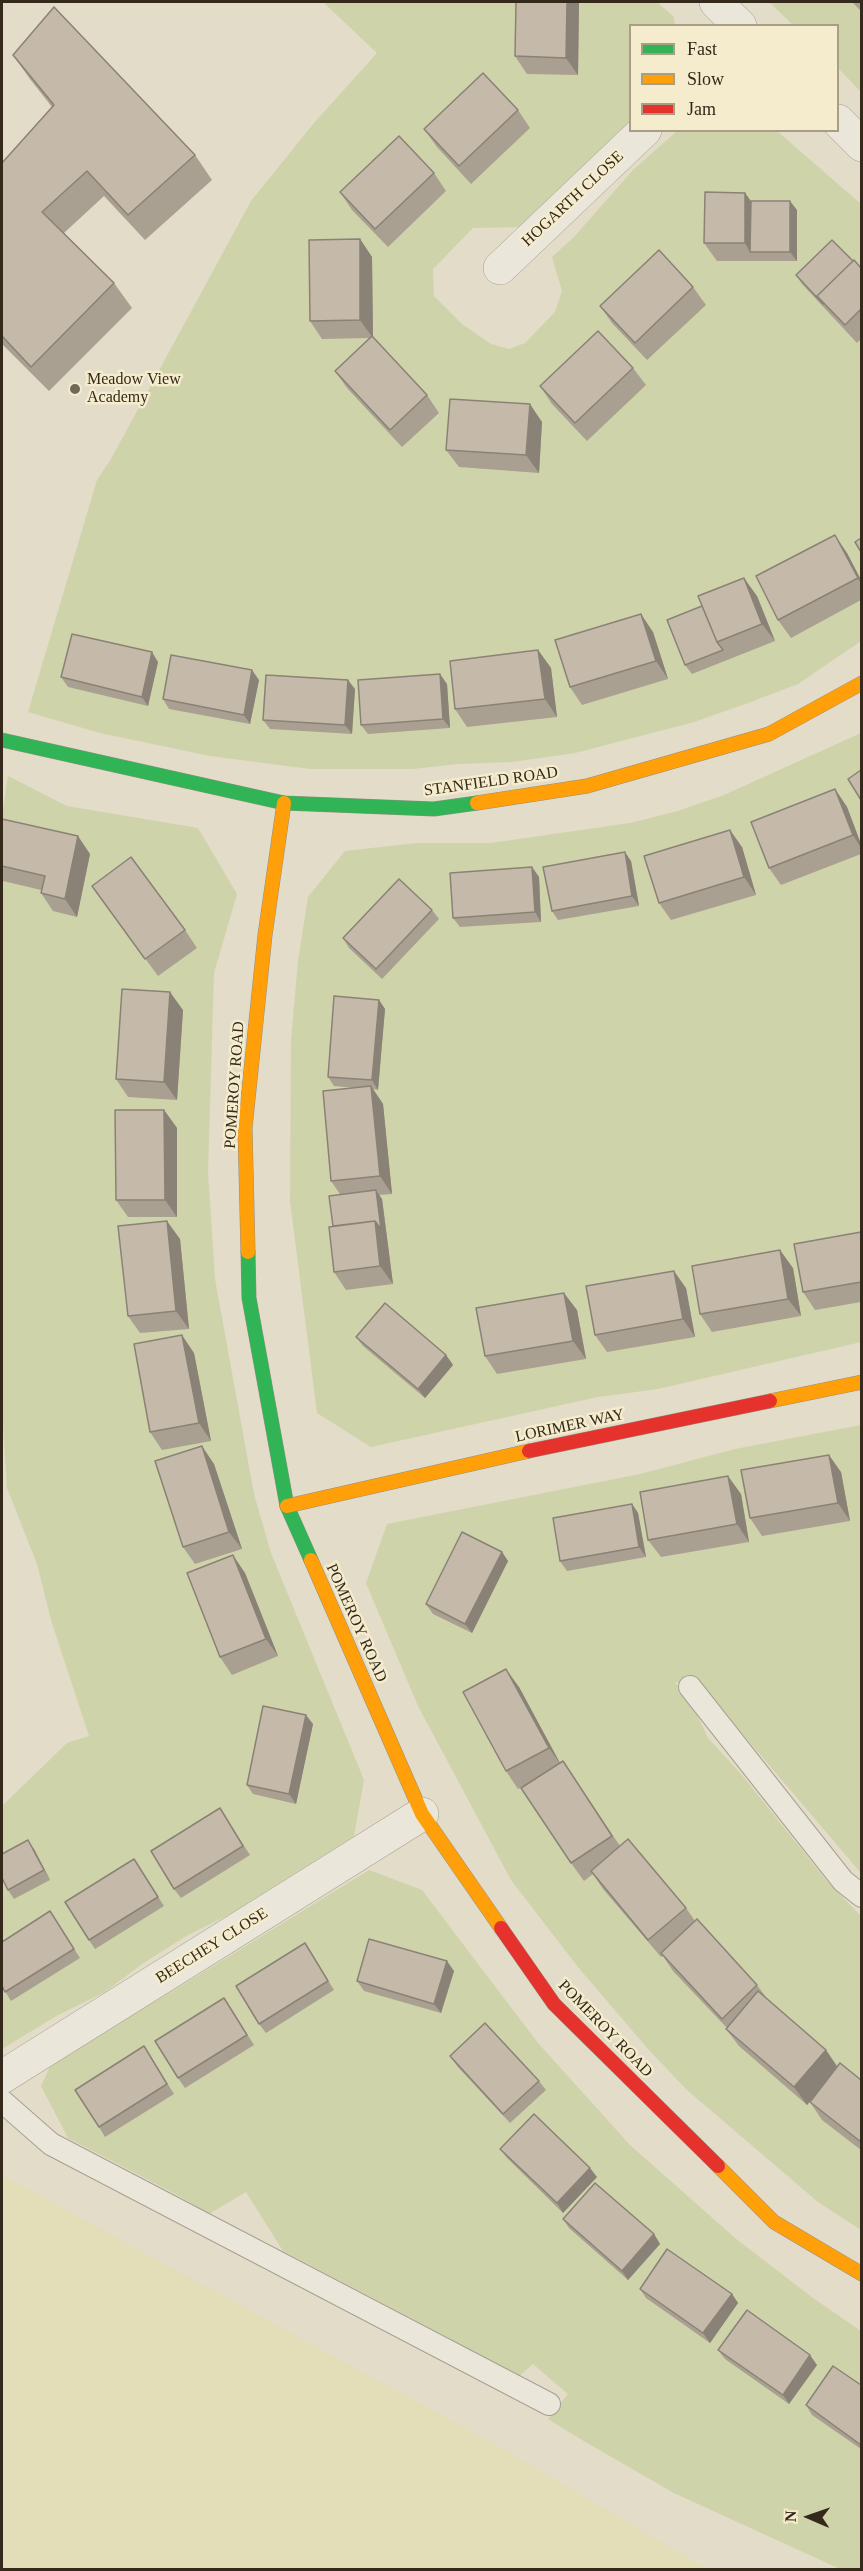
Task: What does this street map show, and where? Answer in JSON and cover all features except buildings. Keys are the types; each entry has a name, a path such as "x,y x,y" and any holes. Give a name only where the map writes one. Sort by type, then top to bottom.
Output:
{"street":[{"path":"716,2 738,24"},
{"path":"839,123 861,145"},
{"name":"HOGARTH CLOSE","path":"500,268 643,132"},
{"name":"STANFIELD ROAD","path":"3,740 284,803 434,809 587,786 770,734 861,683"},
{"name":"POMEROY ROAD","path":"284,803 265,935 245,1128 249,1298 287,1506 422,1814 555,2004 774,2222 861,2274"},
{"name":"LORIMER WAY","path":"287,1506 588,1438 861,1382"},
{"name":"BEECHEY CLOSE","path":"2,2077 422,1814"}],"lane":[{"path":"690,1687 843,1881 861,1896"},
{"path":"2,2101 51,2144 549,2404"}],"shaded area":[{"path":"2,2175 503,2449 707,2569 2,2569"}],"green space":[{"path":"323,2 657,2 674,17 675,24 629,24 629,124 523,227 473,228 433,269 434,296 462,324 491,344 509,349 525,343 555,312 562,291 552,257 574,237 633,170 676,132 778,132 861,204 861,641 798,684 694,722 575,753 512,762 458,764 413,769 310,769 210,756 100,733 28,712 97,480 111,459 251,201 314,123 377,53"},
{"path":"769,2 861,2 861,92 839,69 839,24 792,24"},
{"path":"861,733 861,1342 658,1389 598,1397 371,1447 317,1413 290,1201 291,1041 298,961 308,897 345,851 417,843 491,843 630,823 678,811 724,795"},
{"path":"8,776 67,806 198,828 237,894 214,973 208,1171 215,1279 254,1494 271,1553 364,1780 354,1836 230,1914 188,1935 142,1964 105,1992 58,2015 2,2049 2,1806 67,1743 89,1736 51,1620 37,1564 7,1488 2,1411 2,815"},
{"path":"861,1425 861,1873 700,1684 675,1682 690,1700 708,1738 741,1774 826,1880 861,1916 861,2230 818,2202 687,2090 648,2049 578,1967 511,1880 418,1706 366,1583 387,1524 640,1474 735,1449"},
{"path":"369,1870 422,1890 538,2043 630,2145 735,2238 813,2298 861,2331 861,2569 840,2569 674,2493 582,2440 548,2419 568,2394 533,2364 510,2384 497,2368 447,2337 283,2251 246,2192 209,2214 68,2138 41,2086 53,2060 171,1992"}],"traffic: fast":[{"path":"2,740 284,803 434,809 477,803"},
{"path":"248,1252 249,1298 287,1506 311,1560"}],"traffic: slow":[{"path":"477,803 587,786 769,734 862,683"},
{"path":"248,1252 245,1128 265,935 284,803"},
{"path":"770,1401 862,1382"},
{"path":"287,1506 529,1451"},
{"path":"311,1560 422,1814 501,1928"},
{"path":"718,2166 774,2222 862,2274"}],"traffic: jam":[{"path":"529,1451 770,1401"},
{"path":"501,1928 554,2004 718,2166"}],"place":[{"name":"Meadow View Academy","path":"75,389"}]}
